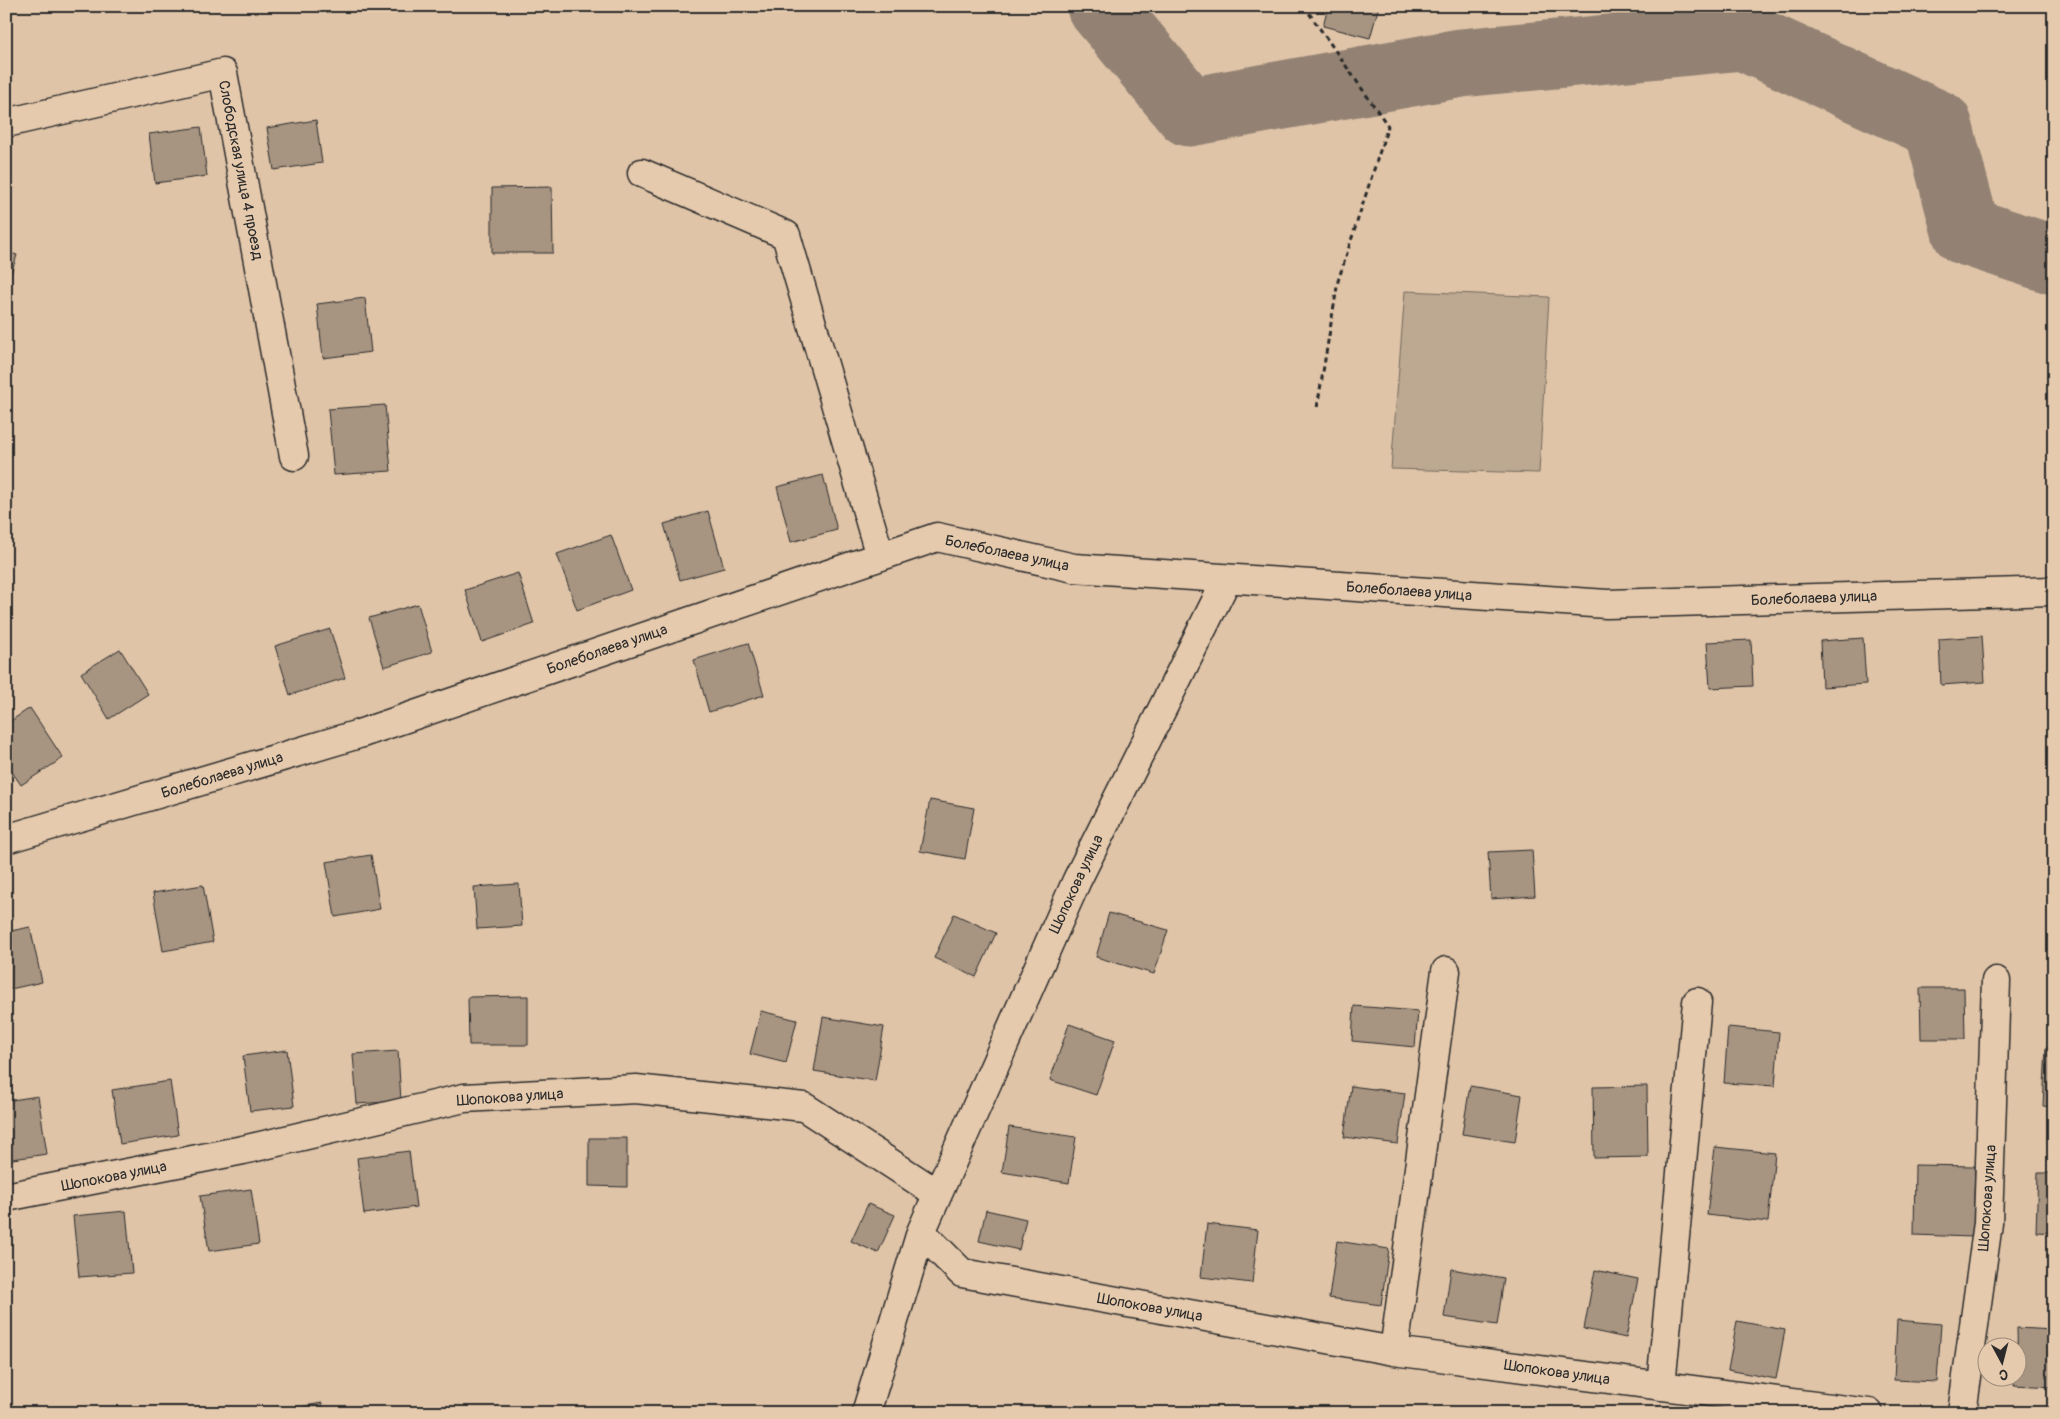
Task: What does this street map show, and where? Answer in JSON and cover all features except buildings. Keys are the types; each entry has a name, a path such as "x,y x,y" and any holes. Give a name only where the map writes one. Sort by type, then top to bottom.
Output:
{"street":[{"name":"Слободская улица 4 проезд","path":"6,124 222,73 294,456"},
{"path":"642,173 786,235 880,556"},
{"name":"Болеболаева улица","path":"6,839 359,734 937,537 1074,568 1607,604 2054,591"},
{"name":"Шопокова улица","path":"866,1413 921,1232 1077,880 1227,579"},
{"path":"1394,1351 1446,971"},
{"name":"Шопокова улица","path":"1962,1413 1988,1224 1996,981"},
{"path":"1661,1386 1697,1002"},
{"name":"Шопокова улица","path":"6,1197 243,1150 464,1098 636,1089 804,1107 938,1194"},
{"name":"Шопокова улица","path":"921,1232 962,1273 1394,1351 1869,1413"}],"path":[{"path":"1304,6 1388,126 1338,281 1317,408"}],"shaded area":[{"path":"1405,291 1549,297 1539,473 1391,469"}],"waterway":[{"path":"1101,6 1189,112 1461,63 1743,36 1938,125 1966,231 2054,260"}]}
